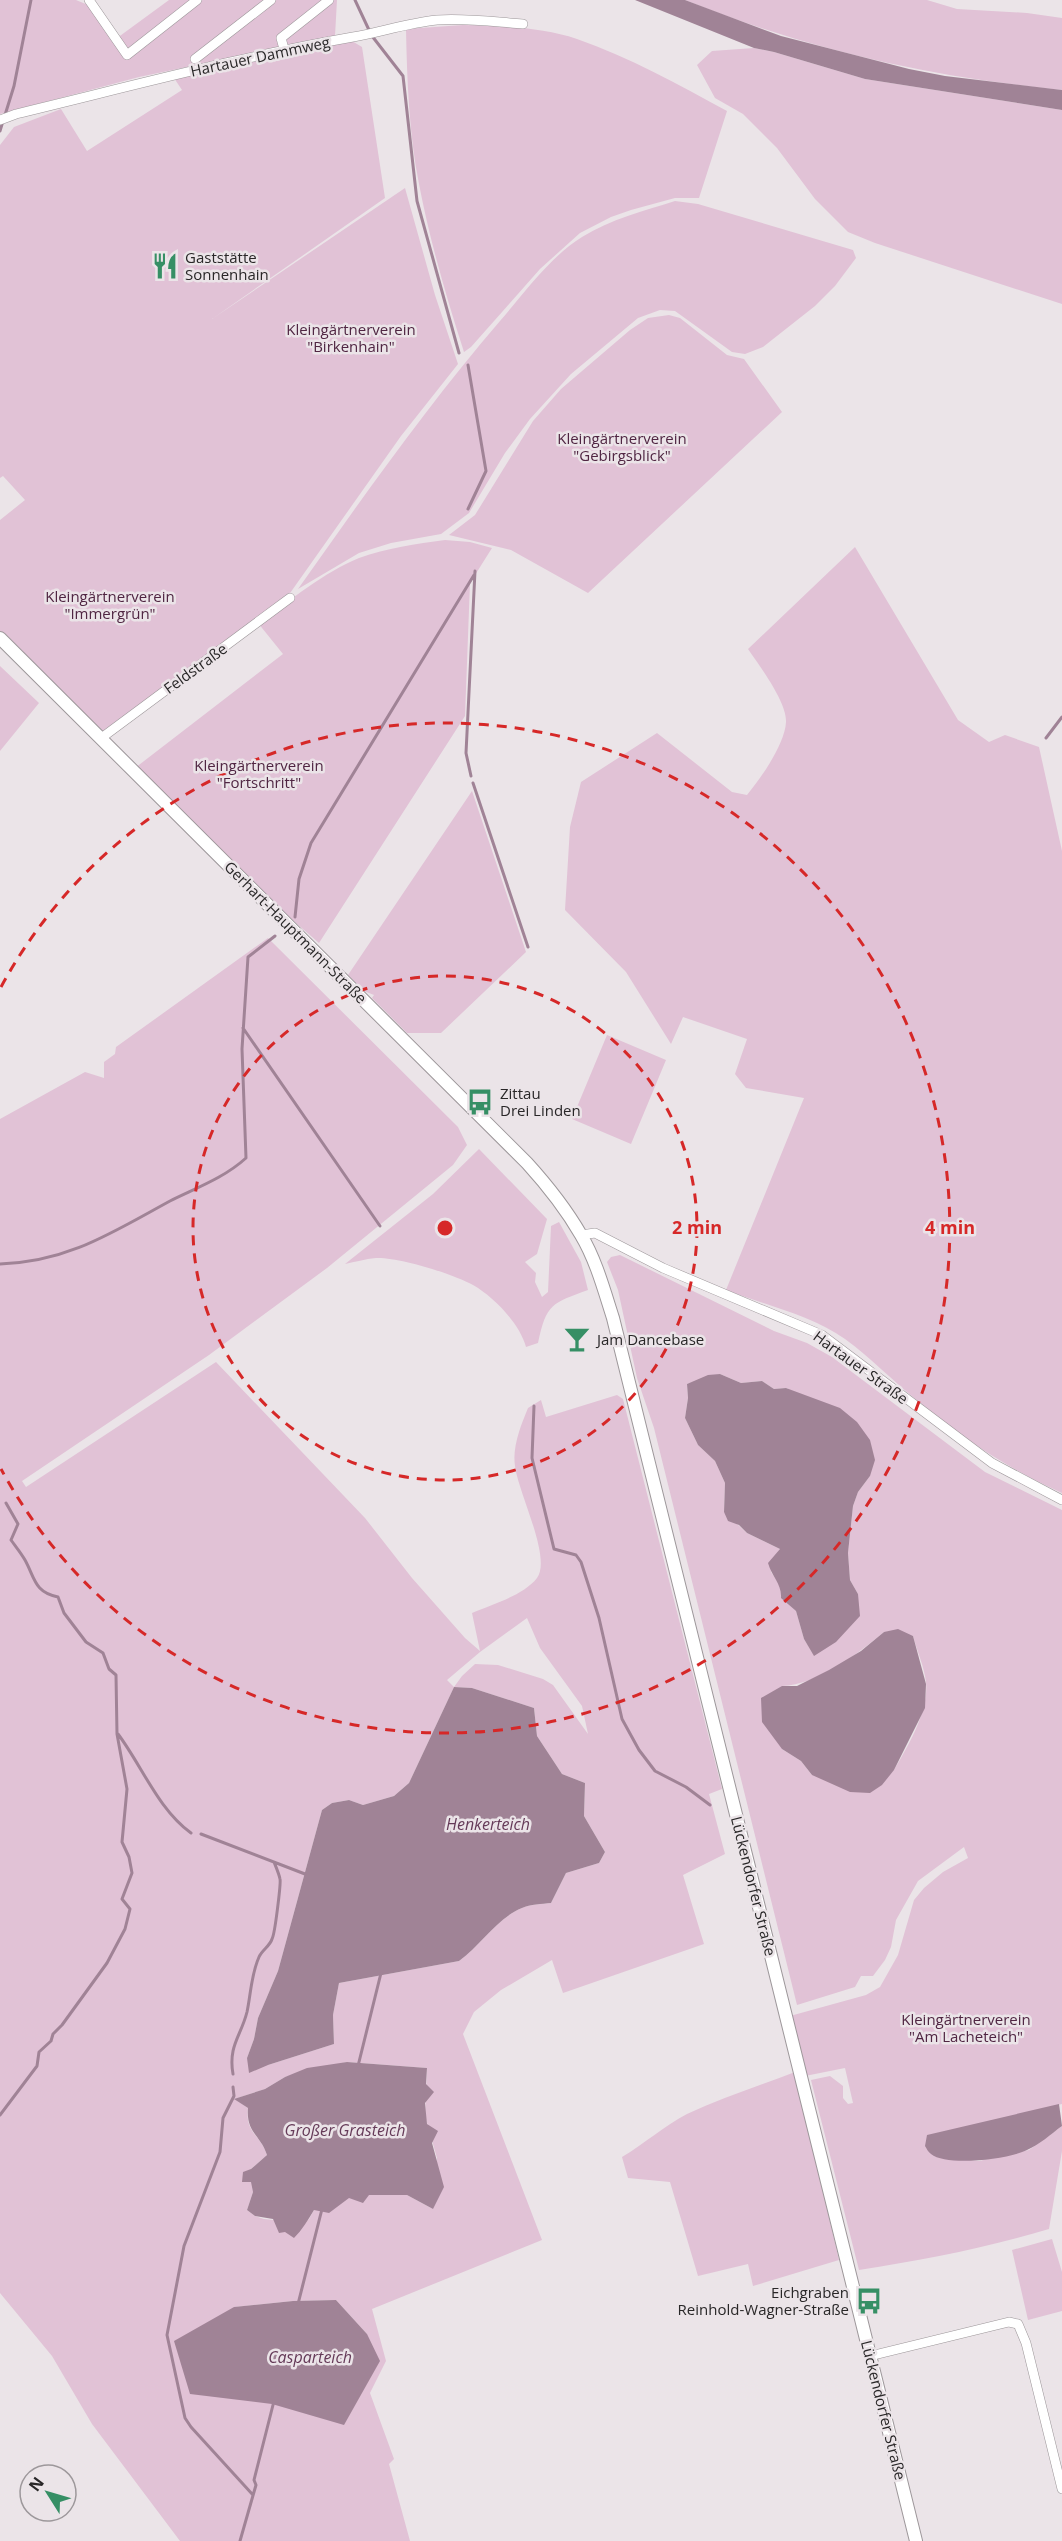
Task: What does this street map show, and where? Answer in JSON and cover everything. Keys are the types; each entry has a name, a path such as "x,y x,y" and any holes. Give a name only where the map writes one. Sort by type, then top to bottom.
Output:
{"main road":[{"name":"Gerhart-Hauptmann-Straße","path":"0,638 527,1163 549,1187 581,1235"},
{"name":"Lückendorfer Straße","path":"581,1235 593,1261 613,1318 916,2541"}],"street":[{"path":"88,0 127,55 197,0"},
{"path":"195,59 271,0"},
{"path":"284,49 281,38 329,0"},
{"name":"Hartauer Dammweg","path":"0,120 284,49 436,20 465,19 523,24"},
{"name":"Feldstraße","path":"100,739 290,598"},
{"name":"Hartauer Straße","path":"581,1235 595,1233 663,1268 822,1335 992,1463 1062,1500"},
{"path":"870,2356 1009,2322 1018,2324 1026,2343 1062,2489"}],"green space":[{"path":"0,0 76,0 88,5 113,41 169,0 337,0 335,36 139,77 0,114"},
{"path":"685,0 927,0 957,9 1027,13 1062,18 1062,90 964,77 870,59 778,33"},
{"path":"463,25 535,30 577,39 635,63 727,111 699,198 675,198 631,210 611,217 580,233 540,269 464,352 439,268 419,184 411,126 406,29"},
{"path":"352,41 362,47 385,198 212,319 405,188 435,295 458,364 401,436 288,596 100,733 0,634 0,520 25,500 3,476 0,478 0,145 14,127 61,109 87,151 182,90 174,78"},
{"path":"754,48 865,79 1062,110 1062,304 875,243 848,232 815,199 777,148 743,114 715,98 697,65 712,51"},
{"path":"675,201 698,204 853,250 856,258 835,286 815,306 763,347 745,354 732,352 675,311 660,310 638,318 571,374 530,419 505,453 469,513 441,534 391,543 359,553 298,589 421,419 528,287 559,254 582,237 604,225"},
{"name":"Kleingärtnerverein \"Gebirgsblick\"","path":"669,315 680,318 727,355 744,359 782,412 588,593 511,550 449,535 475,515 533,421 561,389 630,330 648,318"},
{"name":"Kleingärtnerverein \"Fortschritt\"","path":"445,540 470,542 492,548 470,583 465,716 319,943 289,917 135,768 283,654 258,623 320,579 359,558 391,549"},
{"path":"855,547 958,720 989,742 1005,735 1039,747 1062,851 1062,1493 1005,1464 969,1441 919,1402 855,1346 832,1331 803,1317 726,1290 804,1098 746,1088 735,1074 747,1039 683,1017 671,1044 626,972 565,910 570,827 581,782 657,733 732,792 747,795 777,750 785,731 786,722 777,694 748,649"},
{"path":"0,666 39,703 0,751"},
{"path":"472,791 526,952 441,1033 407,1033 372,998 374,995 364,991 348,975"},
{"path":"268,938 458,1127 467,1145 453,1165 327,1268 209,1355 22,1481 26,1487 216,1362 365,1518 412,1578 465,1638 480,1651 472,1613 524,1590 537,1578 540,1569 540,1556 533,1524 517,1477 514,1459 518,1436 528,1408 541,1400 546,1417 617,1395 623,1399 722,1789 709,1794 725,1854 683,1875 704,1944 563,1993 552,1960 501,1990 474,2012 463,2034 542,2240 372,2309 386,2361 370,2393 394,2459 389,2464 410,2541 180,2541 92,2424 52,2356 0,2293 0,1119 85,1072 104,1078 104,1062 115,1054 116,1047","holes":["527,1618 540,1648 582,1706 588,1734 553,1685 543,1679 498,1665 475,1664 454,1687 447,1680 480,1652","454,1687 472,1688 534,1708 537,1736 562,1774 585,1783 584,1816 605,1852 599,1863 566,1873 551,1903 529,1906 513,1912 459,1961 339,1983 333,2015 334,2044 268,2065 247,2058 258,2018 278,1971 322,1810 332,1803 349,1800 363,1805 394,1796 409,1783","347,2062 427,2068 425,2116 437,2158 433,2209 407,2195 369,2195 349,2197 314,2210 309,2219 303,2223 264,2219 247,2210 253,2192 251,2169 267,2155 251,2128 248,2108 235,2099 265,2089 285,2077","336,2300 367,2334 235,2307 293,2301"]},
{"path":"607,1035 666,1060 631,1144 572,1119"},
{"path":"479,1149 547,1219 537,1254 525,1262 536,1273 535,1282 542,1297 548,1292 551,1226 559,1222 581,1262 588,1290 566,1298 552,1307 544,1320 538,1343 526,1347 512,1320 497,1304 473,1285 440,1271 386,1258 372,1258 345,1264 433,1194"},
{"name":"Kleingärtnerverein \"Am Lacheteich\"","path":"620,1255 832,1357 985,1472 1062,1510 1062,2104 1037,2110 968,2160 979,2161 1029,2150 1062,2126 1062,2151 1049,2229 955,2253 859,2270 811,2080 830,2076 843,2086 843,2098 848,2104 853,2103 845,2068 805,2076 790,2016 866,1995 880,1987 898,1955 914,1900 943,1872 968,1858 964,1847 918,1881 896,1920 891,1947 885,1960 873,1976 861,1976 855,1987 797,2005 654,1428 637,1378 618,1290 607,1262 611,1257","holes":["720,1374 741,1383 762,1381 774,1389 787,1388 870,1476 858,1492 853,1506 848,1553 850,1580 858,1594 814,1655 804,1639 796,1611 782,1598 782,1588 771,1572 780,1549 747,1533 724,1512 725,1483 715,1461 698,1445 685,1418 688,1398 687,1384","884,1632 913,1636 924,1670 926,1682 924,1705 911,1739 894,1770 812,1775 801,1761 782,1749 782,1686 809,1680 823,1674 862,1650"]},
{"path":"795,2072 839,2260 753,2286 748,2264 698,2276 670,2182 628,2178 622,2157 687,2114"},
{"path":"1052,2239 1062,2272 1062,2311 1028,2320 1012,2250"}],"water":[{"path":"635,0 685,0 781,36 909,69 945,76 1062,90 1062,110 865,79 754,48"},
{"path":"720,1374 741,1383 762,1381 774,1389 786,1388 840,1408 857,1422 870,1440 875,1460 870,1476 858,1492 853,1506 848,1553 850,1580 858,1594 860,1616 836,1642 814,1656 804,1639 796,1611 781,1598 780,1589 768,1563 780,1549 728,1521 724,1512 725,1483 715,1461 698,1445 685,1418 688,1398 687,1384 708,1375"},
{"path":"898,1629 913,1636 926,1684 925,1708 894,1770 882,1785 870,1793 850,1792 812,1775 801,1761 782,1749 762,1722 761,1698 782,1686 797,1686 829,1670 861,1651 884,1632"},
{"name":"Henkerteich","path":"454,1687 472,1688 534,1708 537,1736 562,1774 585,1783 584,1816 605,1852 599,1863 566,1873 551,1903 529,1906 513,1912 459,1961 339,1983 333,2015 334,2044 249,2073 247,2058 258,2018 278,1971 322,1810 332,1803 349,1800 363,1805 394,1796 409,1783"},
{"name":"Großer Grasteich","path":"347,2062 427,2068 426,2084 434,2092 425,2103 427,2124 438,2131 432,2143 444,2187 433,2209 407,2195 369,2195 363,2203 349,2198 329,2213 314,2210 294,2238 285,2232 279,2233 273,2219 255,2216 247,2210 253,2192 251,2182 242,2182 243,2172 251,2169 267,2155 251,2128 248,2108 234,2099 265,2089 307,2068"},
{"path":"1059,2104 1062,2126 1036,2145 1018,2153 993,2159 950,2160 931,2154 925,2146 927,2135"},
{"name":"Casparteich","path":"336,2300 367,2334 380,2361 344,2425 272,2404 190,2394 174,2341 234,2307 293,2301"}],"waterway":[{"path":"5,115 14,86 31,0"},
{"path":"355,0 369,30"},
{"path":"372,36 403,76 417,201 459,353"},
{"path":"0,131 3,121"},
{"path":"468,365 486,471 468,509"},
{"path":"471,776 466,753 475,571"},
{"path":"295,917 299,879 311,843 474,575"},
{"path":"1046,738 1062,717"},
{"path":"473,783 528,947"},
{"path":"0,1264 47,1258 89,1243 219,1177 246,1158 242,1049 248,957 275,936"},
{"path":"243,1028 380,1226"},
{"path":"534,1406 532,1458 554,1549 576,1555 581,1562 599,1618 622,1719 639,1750 655,1771 686,1787 710,1805"},
{"path":"0,2115 37,2066 39,2052 51,2041 53,2034 107,1963 125,1929 130,1909 122,1899 132,1873 129,1857 122,1842 127,1789 117,1734 116,1675 109,1669 103,1653 86,1642 64,1613 58,1597 44,1592 36,1583 25,1560 11,1540 18,1524 6,1503"},
{"path":"118,1734 160,1800 179,1823 191,1833"},
{"path":"201,1834 305,1874"},
{"path":"233,2074 232,2056 247,2012 256,1964 271,1941 275,1928 280,1879 274,1862"},
{"path":"358,2066 381,1973"},
{"path":"233,2087 234,2096 223,2118 220,2152 184,2246 167,2335 185,2418 253,2495"},
{"path":"298,2304 322,2209"},
{"path":"240,2541 256,2485 254,2480 274,2401"}],"place":[{"name":"Gaststätte Sonnenhain","path":"165,266"},
{"name":"Zittau Drei Linden","path":"480,1102"},
{"name":"Jam Dancebase","path":"577,1339"},
{"name":"Eichgraben Reinhold-Wagner-Straße","path":"869,2301"}],"park label":[{"name":"Kleingärtnerverein \"Birkenhain\"","path":"351,338"},
{"name":"Kleingärtnerverein \"Immergrün\"","path":"110,604"}]}
